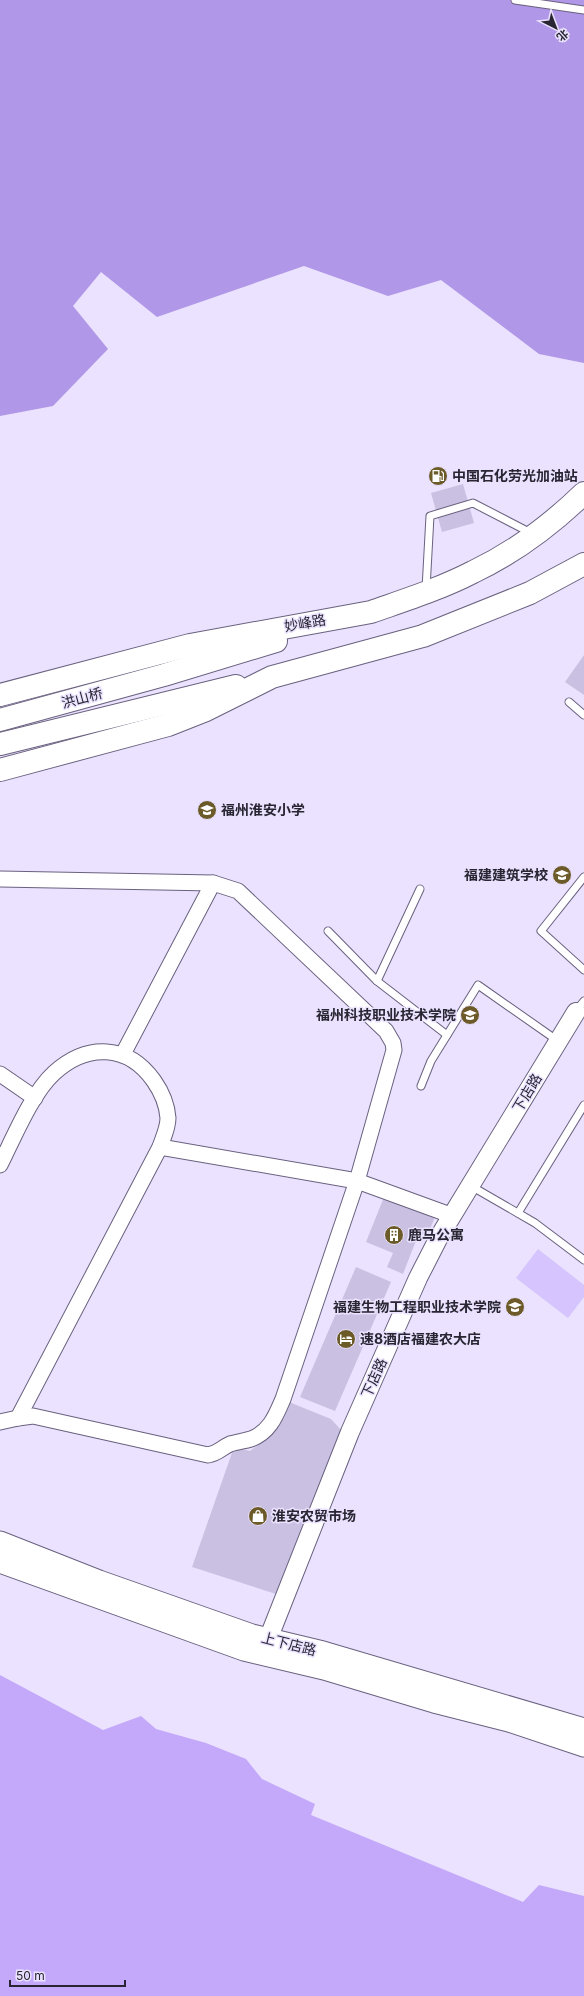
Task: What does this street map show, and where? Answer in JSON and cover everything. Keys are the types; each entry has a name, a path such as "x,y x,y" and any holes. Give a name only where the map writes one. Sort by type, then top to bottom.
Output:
{"main road":[{"name":"妙峰路","path":"0,695 190,645 371,612 426,592 472,573 491,563 557,517 584,493"},
{"path":"0,744 272,677 423,636 457,624 530,593 584,564"},
{"name":"洪山桥","path":"0,720 164,675 371,612"},
{"path":"0,770 188,718 272,677"},
{"name":"上下店路","path":"0,1542 264,1647 324,1669 434,1702 509,1721 584,1746"},
{"name":"上下店路","path":"0,1562 122,1607 264,1647 323,1652 584,1729"}],"street":[{"path":"0,879 213,883 238,891 386,1031 393,1043 392,1057 357,1181 283,1399 274,1420 261,1433 252,1438 229,1445 218,1453 200,1454 33,1416 0,1422"},
{"path":"123,1054 213,883"},
{"name":"下店路","path":"264,1647 350,1432 418,1278 452,1216 558,1041 581,1010"},
{"path":"0,1165 35,1098 54,1073 78,1057 92,1052 123,1054 136,1061 149,1074 159,1088 165,1103 168,1118 160,1147 18,1418"},
{"path":"0,1074 35,1098"},
{"path":"160,1147 357,1181 452,1216"}],"lane":[{"path":"515,0 584,10"},
{"path":"426,592 430,516 472,503 533,534"},
{"path":"569,702 584,715"},
{"path":"584,877 541,931 584,970"},
{"path":"377,981 420,889"},
{"path":"328,931 377,981 447,1035"},
{"path":"421,1086 431,1061 478,986 558,1041"},
{"path":"518,1213 584,1105"},
{"path":"471,1186 535,1222 584,1260"}],"shaded area":[{"path":"0,0 584,0 584,363 539,354 441,280 388,296 304,266 157,317 101,272 73,306 108,349 53,406 0,416"},
{"path":"538,1249 584,1285 584,1297 568,1318 516,1278"},
{"path":"0,1675 103,1730 141,1716 156,1729 206,1743 246,1759 262,1779 315,1804 311,1815 523,1902 539,1885 584,1896 584,1996 0,1996"}],"building":[{"path":"463,484 474,523 442,532 431,493"},
{"path":"584,655 584,695 565,682"},
{"name":"鹿马公寓","path":"384,1197 435,1217 427,1236 419,1233 403,1274 387,1267 393,1253 366,1242"},
{"name":"速8酒店福建农大店","path":"356,1267 391,1282 335,1411 300,1397"},
{"name":"淮安农贸市场","path":"289,1402 331,1419 342,1431 276,1594 192,1567 234,1447 250,1451 266,1439 276,1430"}],"place":[{"name":"中国石化劳光加油站","path":"438,476"},
{"name":"福州淮安小学","path":"207,810"},
{"name":"福建建筑学校","path":"562,875"},
{"name":"福州科技职业技术学院","path":"470,1015"},
{"name":"鹿马公寓","path":"394,1235"},
{"name":"福建生物工程职业技术学院","path":"515,1307"},
{"name":"速8酒店福建农大店","path":"346,1339"},
{"name":"淮安农贸市场","path":"258,1516"}]}
